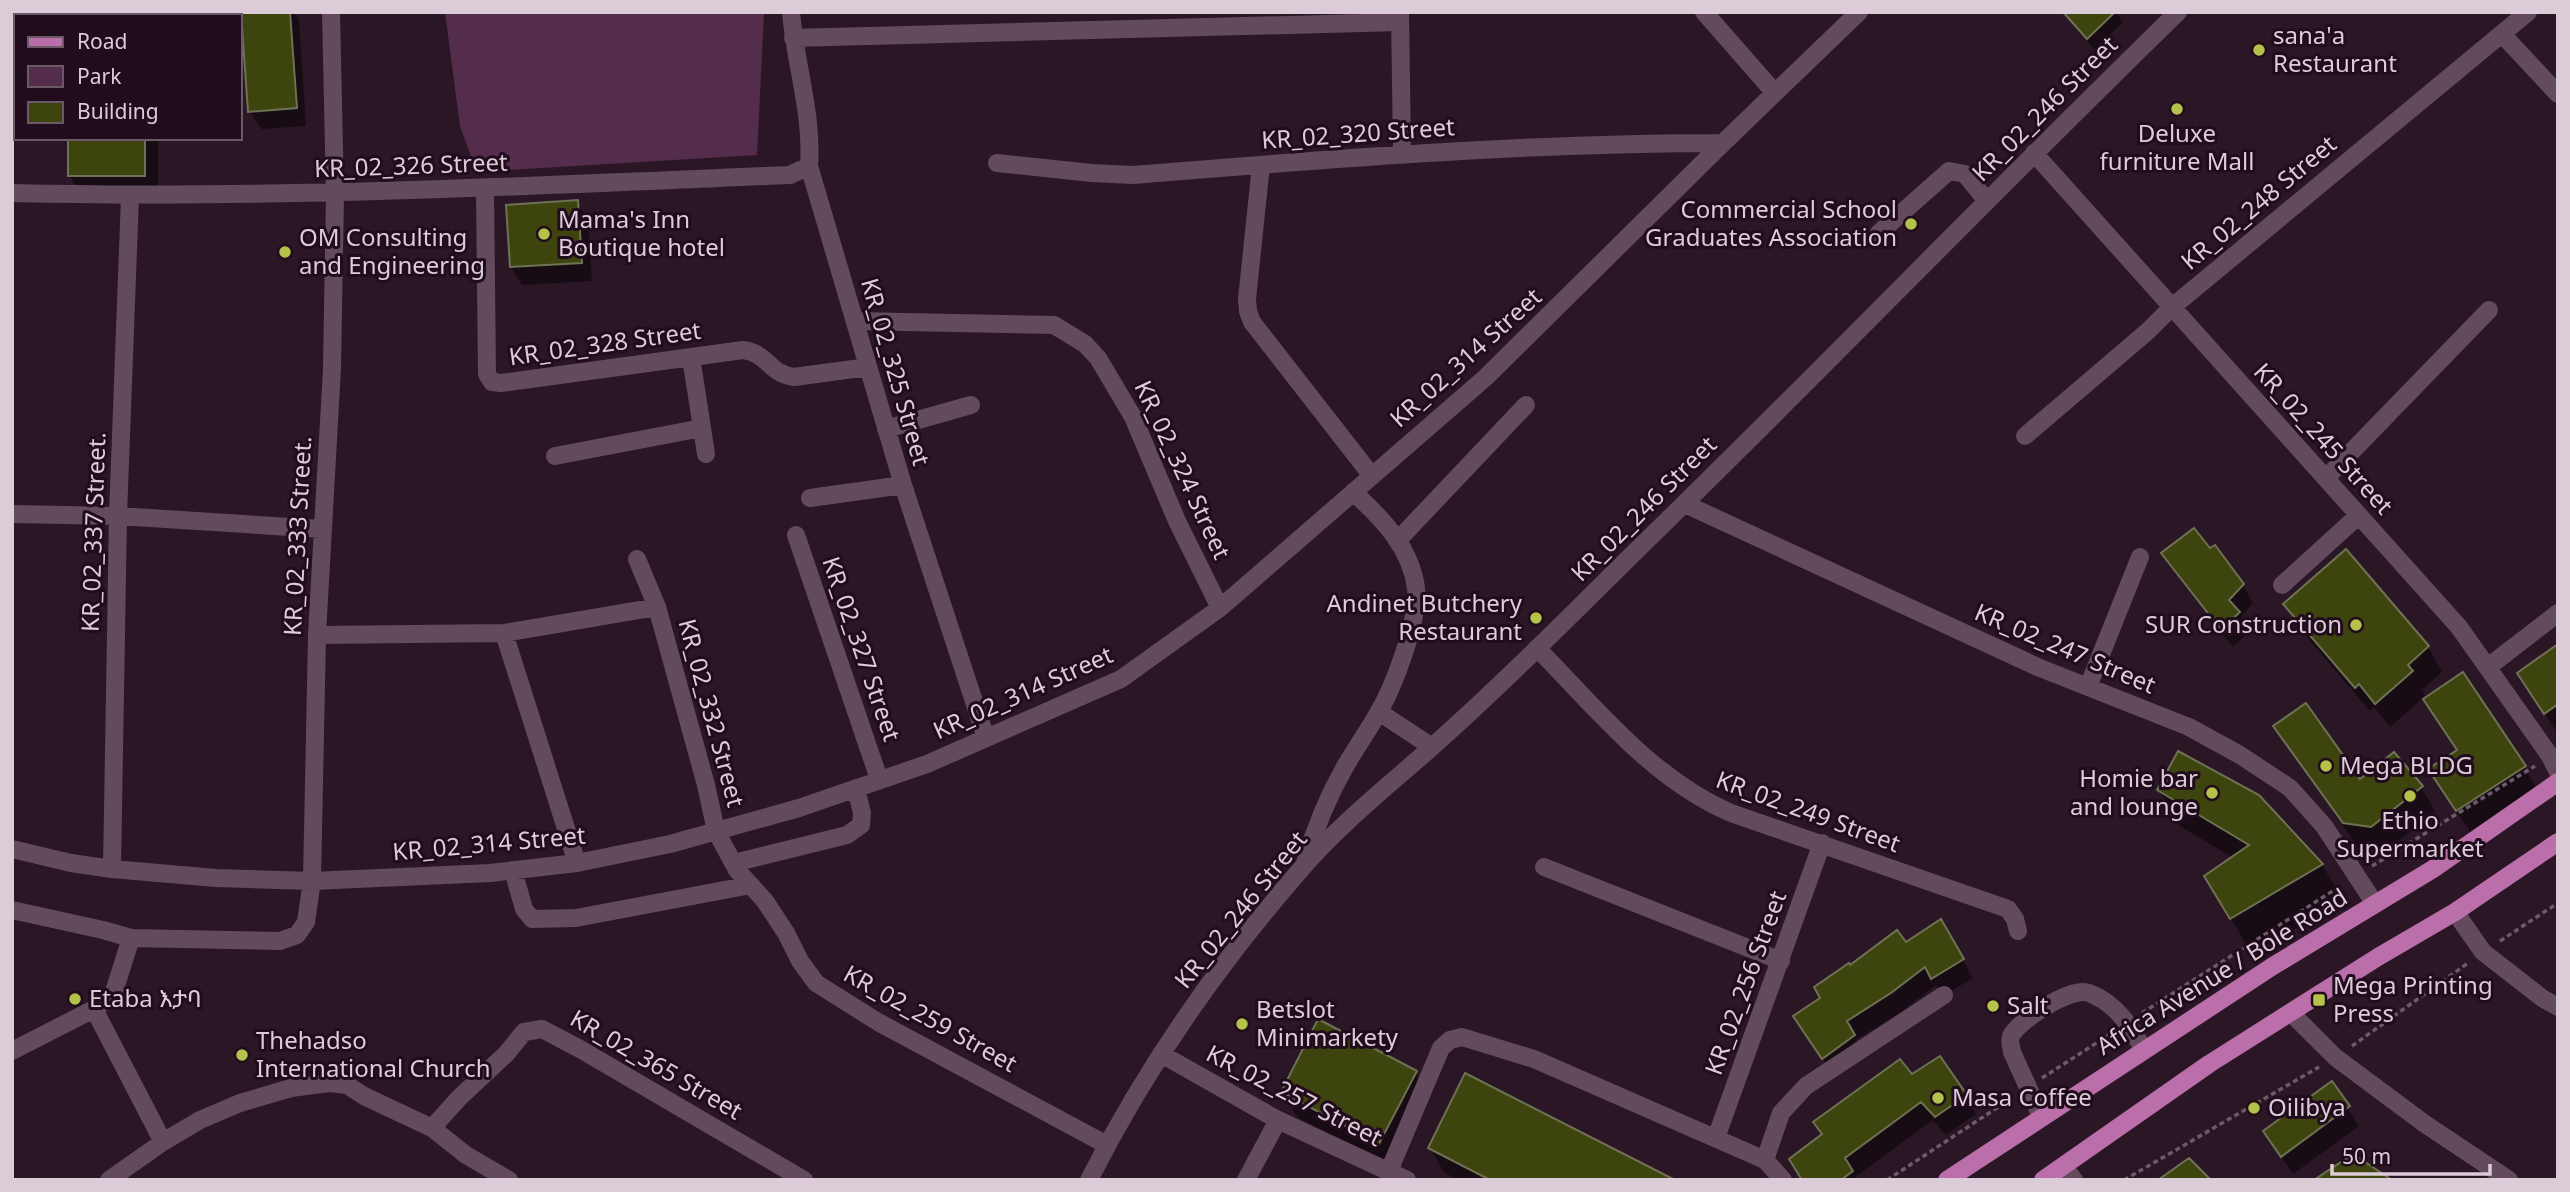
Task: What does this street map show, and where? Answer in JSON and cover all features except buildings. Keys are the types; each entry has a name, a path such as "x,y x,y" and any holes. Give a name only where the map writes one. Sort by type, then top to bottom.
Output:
{"main road":[{"name":"Africa Avenue / Bole Road","path":"1947,1180 2040,1116 2273,966 2433,869 2558,782"},
{"path":"2043,1180 2069,1173 2209,1064 2378,957 2455,912 2558,842"}],"street":[{"name":"KR_02_333 Street.","path":"131,938 280,942 297,935 306,922 312,881 321,529 332,368 335,194 331,12"},
{"name":"KR_02_325 Street","path":"791,12 811,144 809,166 903,485 986,738"},
{"path":"1704,12 1775,93"},
{"name":"KR_02_314 Street","path":"12,849 111,869 216,878 312,881 513,870 577,863 670,844 799,808 927,764 1121,679 1220,608 1485,379 1859,12"},
{"name":"KR_02_246 Street","path":"1107,1145 1161,1054 1233,950 1305,864 1537,648 1685,504 2178,12"},
{"name":"KR_02_248 Street","path":"2025,436 2148,331 2171,307 2528,12"},
{"path":"793,38 1400,17 1402,154"},
{"path":"2502,34 2558,94"},
{"name":"KR_02_320 Street","path":"997,163 1133,175 1402,154 1657,143 1723,143"},
{"name":"KR_02_245 Street","path":"2034,153 2459,627 2554,764"},
{"path":"1261,164 1248,311 1252,322 1372,476"},
{"name":"KR_02_326 Street","path":"12,193 130,196 485,189 790,174 809,166"},
{"path":"1879,233 1948,171 1965,174 1987,201"},
{"name":"KR_02_328 Street","path":"485,189 487,374 492,382 501,383 743,350 754,351 762,356 783,376 794,377 868,367"},
{"name":"KR_02_337 Street.","path":"111,869 118,516 130,196"},
{"path":"2326,478 2489,310"},
{"name":"KR_02_324 Street","path":"855,321 1054,325 1085,344 1109,375 1133,417 1177,521 1220,608"},
{"path":"691,357 706,454"},
{"path":"886,429 971,405"},
{"path":"1398,540 1526,405"},
{"path":"555,456 702,428"},
{"path":"810,498 903,485"},
{"path":"1305,864 1325,805 1379,712 1408,638 1415,608 1416,588 1398,540 1374,511 1353,492"},
{"name":"KR_02_247 Street","path":"1685,504 2040,668 2189,727 2240,755 2290,788 2324,826 2375,904"},
{"path":"12,514 118,516 321,529"},
{"path":"2282,585 2359,515"},
{"name":"KR_02_327 Street","path":"796,535 879,779"},
{"path":"2088,687 2140,557"},
{"name":"KR_02_332 Street","path":"637,559 657,607 716,831"},
{"name":"KR_02_332 Street","path":"317,635 504,633 657,607"},
{"path":"2488,667 2558,613"},
{"path":"504,633 577,863"},
{"name":"KR_02_249 Street","path":"1537,648 1653,765 1702,800 1731,813 2008,909 2015,919 2018,931"},
{"path":"1379,712 1432,747"},
{"path":"734,863 847,835 861,825 862,813 856,788"},
{"name":"KR_02_259 Street","path":"716,831 737,870 779,923 816,983 878,1022 1107,1145"},
{"name":"KR_02_256 Street","path":"1716,1138 1822,843"},
{"path":"1544,867 1781,961"},
{"path":"513,870 524,909 532,919 576,918 751,885"},
{"path":"12,910 131,938 113,995 94,1009 12,1051"},
{"path":"2455,912 2483,952 2542,998 2558,1007"},
{"path":"2040,1116 2012,1052 2010,1041 2012,1034 2038,1011 2078,991 2087,992 2104,1000 2128,1022 2144,1050"},
{"path":"1765,1160 1781,1114 1806,1086 1944,995"},
{"path":"94,1009 163,1142"},
{"path":"2291,1013 2335,1057 2425,1124 2509,1180"},
{"name":"KR_02_365 Street","path":"432,1128 524,1032 542,1029 804,1180"},
{"path":"1389,1171 1441,1048 1450,1040 1462,1037 1534,1059 1716,1138 1765,1160 1783,1180"},
{"name":"KR_02_257 Street","path":"1161,1054 1278,1121 1407,1180"},
{"path":"109,1180 200,1120 240,1103 291,1088 329,1083 347,1085 364,1096 432,1128 466,1155 509,1180"},
{"path":"1246,1180 1278,1121"},
{"path":"1089,1180 1107,1145"}],"path":[{"path":"1887,1180 2357,875 2554,764"}],"green space":[{"path":"445,12 764,12 757,155 477,172 460,126"}],"place":[{"name":"sana'a Restaurant","path":"2259,50"},
{"name":"Deluxe furniture Mall","path":"2177,109"},
{"name":"Commercial School Graduates Association","path":"1911,224"},
{"name":"Mama's Inn Boutique hotel","path":"544,234"},
{"name":"OM Consulting and Engineering","path":"285,252"},
{"name":"Andinet Butchery Restaurant","path":"1536,618"},
{"name":"SUR Construction","path":"2356,625"},
{"name":"Mega BLDG","path":"2326,766"},
{"name":"Homie bar and lounge","path":"2212,793"},
{"name":"Ethio Supermarket","path":"2410,796"},
{"name":"Etaba እታባ","path":"75,999"},
{"name":"Mega Printing Press","path":"2319,1000"},
{"name":"Salt","path":"1993,1006"},
{"name":"Betslot Minimarkety","path":"1242,1024"},
{"name":"Thehadso International Church","path":"242,1055"},
{"name":"Masa Coffee","path":"1938,1098"},
{"name":"Oilibya","path":"2254,1108"}]}
